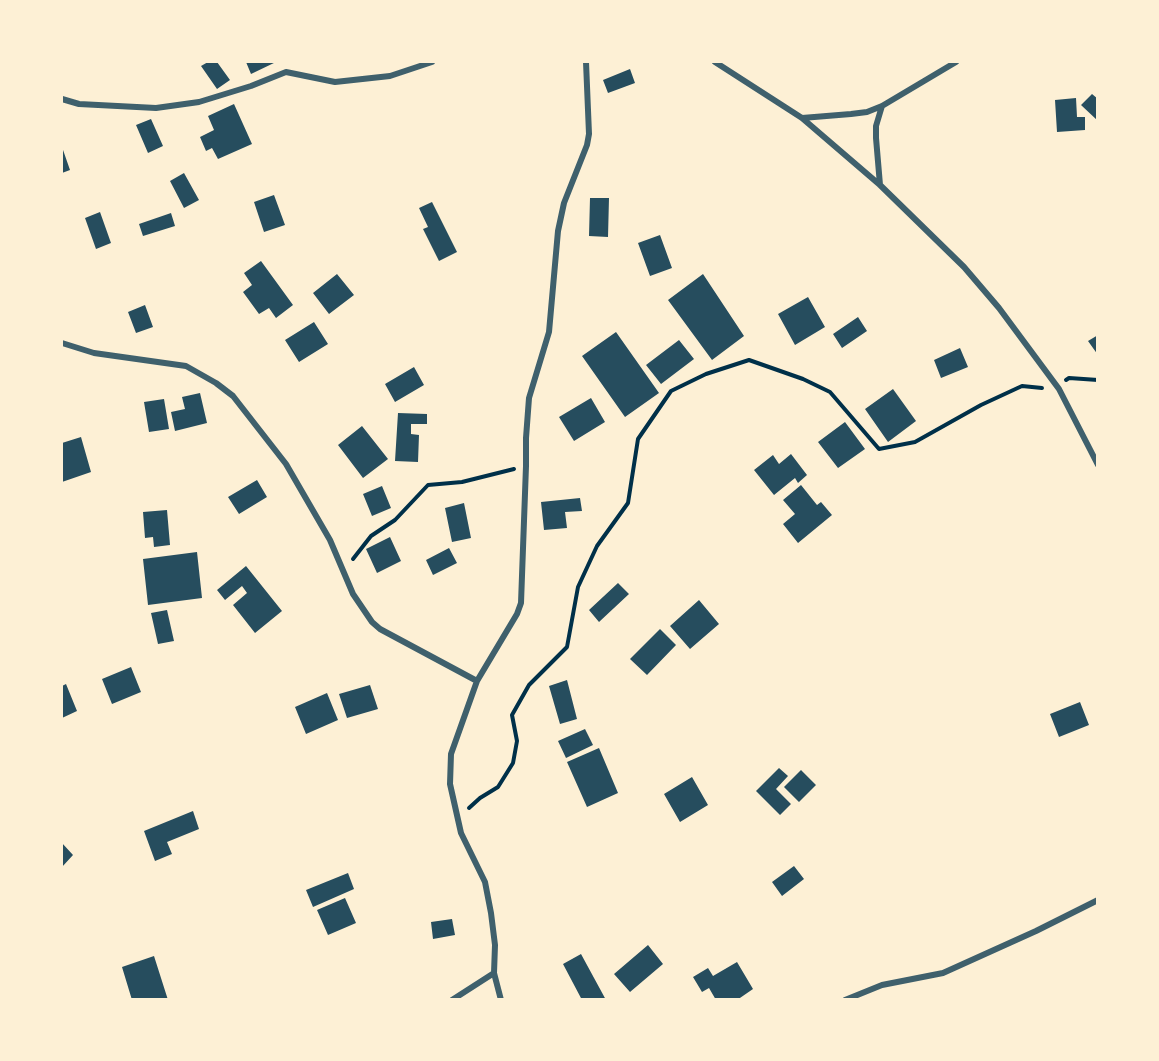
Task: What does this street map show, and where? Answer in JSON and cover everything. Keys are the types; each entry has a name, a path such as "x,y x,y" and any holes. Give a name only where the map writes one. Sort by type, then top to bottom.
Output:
{"street":[{"path":"62,99 79,104 156,108 199,102 251,86 286,72 335,82 390,76 432,62"},
{"path":"501,999 494,973 495,945 485,882 461,833 450,784 451,754 477,681 517,614 521,603 529,398 549,332 558,231 564,203 587,145 589,134 586,62"},
{"path":"715,62 802,118 880,185 964,267 999,308 1059,389 1098,465"},
{"path":"802,118 851,114 882,106 956,62"},
{"path":"880,185 876,126 882,106"},
{"path":"62,343 94,353 186,366 216,383 233,396 286,464 330,540 353,594 372,622 380,629 477,681"},
{"path":"845,999 882,985 943,973 1098,900"},
{"path":"452,999 494,973"}],"path":[{"path":"461,833 463,813 480,798 498,787 513,763 517,741 512,715 529,686 567,647 578,587 597,546 628,503 638,439 671,391 706,374 749,360 803,379 830,392 879,449 915,441 981,405 1022,386 1059,389 1069,378 1098,380"},
{"path":"350,567 353,557 371,536 395,520 428,485 462,482 526,466"}],"building":[{"path":"208,62 217,62 230,80 217,89 201,66"},
{"path":"246,62 276,62 251,74"},
{"path":"630,69 635,83 608,93 603,80"},
{"path":"1092,94 1098,99 1098,121 1081,105"},
{"path":"1076,98 1077,117 1085,117 1085,130 1057,132 1055,100"},
{"path":"234,104 252,144 218,159 212,148 206,151 200,137 214,130 208,116"},
{"path":"151,119 163,146 148,153 136,125"},
{"path":"62,147 70,170 62,173"},
{"path":"184,173 199,200 184,208 170,181"},
{"path":"274,195 285,225 264,232 254,202"},
{"path":"590,198 609,198 608,237 589,236"},
{"path":"432,202 457,252 439,261 423,229 428,227 419,208"},
{"path":"100,212 111,243 96,249 85,218"},
{"path":"171,213 175,226 143,236 139,224"},
{"path":"660,235 672,268 650,276 638,243"},
{"path":"261,261 293,305 276,318 269,308 259,314 243,292 252,285 244,273"},
{"path":"337,274 354,295 329,314 313,293"},
{"path":"703,274 744,336 712,360 668,300"},
{"path":"808,297 825,327 795,345 778,314"},
{"path":"145,305 153,327 136,333 128,312"},
{"path":"858,317 867,331 842,348 833,334"},
{"path":"314,322 328,344 299,362 285,340"},
{"path":"616,332 659,393 625,417 582,356"},
{"path":"1098,335 1098,355 1088,341"},
{"path":"679,340 694,359 661,384 646,365"},
{"path":"960,348 968,367 941,378 934,360"},
{"path":"414,367 424,385 395,402 385,384"},
{"path":"893,389 916,421 888,442 865,409"},
{"path":"200,393 207,423 175,431 171,412 185,409 182,397"},
{"path":"591,398 605,422 574,441 559,417"},
{"path":"164,399 169,429 149,432 144,402"},
{"path":"398,413 427,414 427,424 411,424 411,434 419,435 418,462 395,461"},
{"path":"845,422 865,449 838,468 818,442"},
{"path":"362,426 388,459 363,478 338,445"},
{"path":"81,437 91,472 62,482 62,443"},
{"path":"791,454 807,475 798,483 795,478 774,495 754,470 773,455 779,464"},
{"path":"257,480 267,497 239,514 228,497"},
{"path":"801,485 817,505 821,502 832,515 798,543 783,524 795,514 783,500"},
{"path":"382,486 391,508 372,516 363,494"},
{"path":"580,498 582,511 565,512 567,528 544,530 541,502"},
{"path":"464,503 471,538 452,542 445,508"},
{"path":"167,510 170,545 154,547 153,537 145,538 143,512"},
{"path":"390,537 401,561 377,573 366,549"},
{"path":"449,548 457,563 433,575 426,560"},
{"path":"197,552 202,598 148,605 143,559"},
{"path":"246,566 282,611 255,633 233,605 247,593 242,586 225,600 217,590"},
{"path":"618,583 629,594 599,622 589,610"},
{"path":"699,600 719,624 690,649 670,626"},
{"path":"167,610 174,641 158,644 151,613"},
{"path":"660,629 676,645 647,675 630,659"},
{"path":"131,667 141,692 112,704 102,679"},
{"path":"567,680 577,719 560,724 549,686"},
{"path":"66,684 77,711 62,718 62,686"},
{"path":"370,685 378,709 347,718 339,694"},
{"path":"327,693 338,720 306,734 295,707"},
{"path":"1080,702 1089,725 1059,737 1050,714"},
{"path":"585,729 593,745 566,758 558,741"},
{"path":"599,748 618,793 587,807 567,762"},
{"path":"779,768 788,776 776,789 791,804 780,815 756,791"},
{"path":"801,770 816,785 799,802 784,787"},
{"path":"692,777 708,805 680,822 664,794"},
{"path":"193,811 199,829 167,842 172,854 155,861 144,831"},
{"path":"62,843 73,855 62,867"},
{"path":"794,866 804,879 782,896 772,882"},
{"path":"348,873 354,889 313,907 306,890"},
{"path":"345,898 356,923 328,935 317,910"},
{"path":"452,919 455,935 433,939 431,922"},
{"path":"648,945 663,964 630,992 614,974"},
{"path":"581,954 606,1000 582,1000 563,964"},
{"path":"154,956 168,1000 132,1000 122,967"},
{"path":"737,962 753,989 737,1000 716,1000 709,988 702,992 693,977 708,968 713,976"}]}
